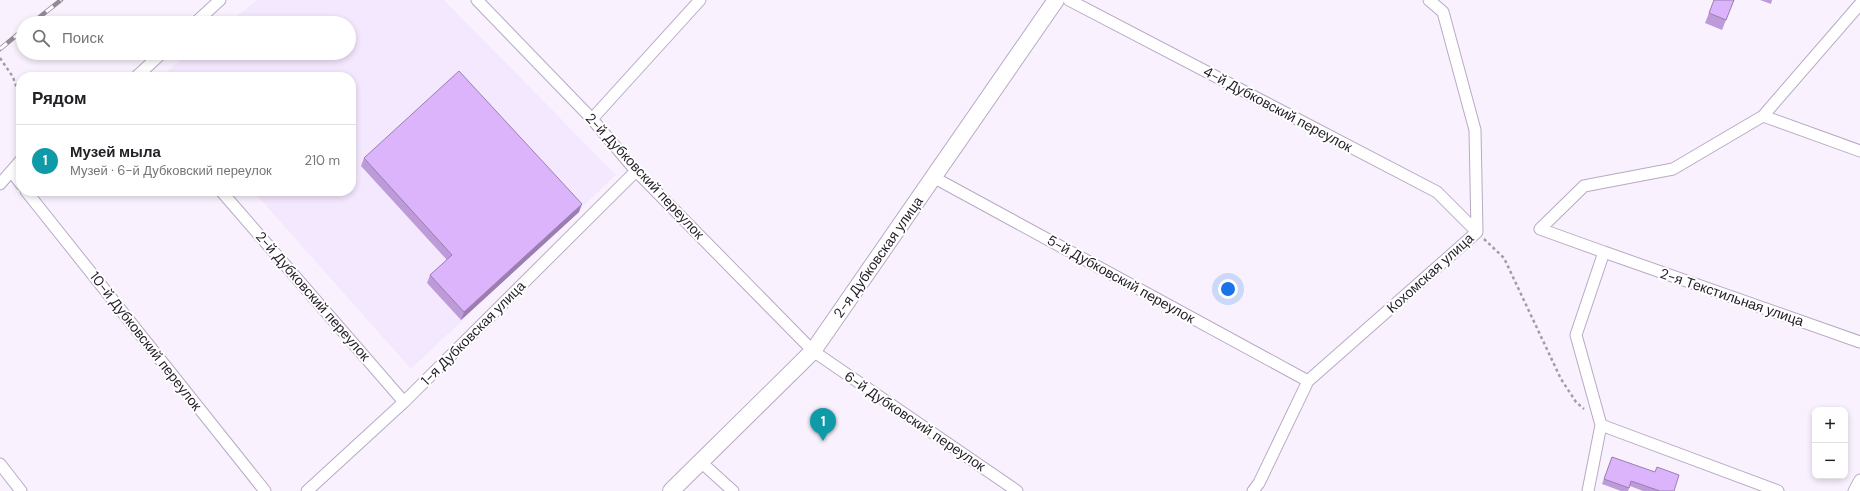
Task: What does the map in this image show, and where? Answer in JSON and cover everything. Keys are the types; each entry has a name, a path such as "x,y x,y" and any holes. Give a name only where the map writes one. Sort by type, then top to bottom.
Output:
{"main road":[{"name":"2-я Дубковская улица","path":"671,491 702,463 813,351 1056,0"}],"street":[{"path":"203,16 220,0"},
{"name":"2-й Дубковский переулок","path":"477,0 592,119 636,171 813,351"},
{"path":"592,119 700,0"},
{"name":"4-й Дубковский переулок","path":"1069,0 1437,192 1477,232"},
{"name":"Кохомская улица","path":"1253,491 1259,483 1308,381 1477,232 1475,130 1443,12 1429,0"},
{"path":"1860,4 1763,116 1860,151"},
{"path":"141,72 154,60"},
{"name":"2-я Текстильная улица","path":"1763,116 1673,169 1584,186 1540,229 1860,342"},
{"path":"0,184 16,167"},
{"name":"1-я Дубковская улица","path":"307,491 404,402 636,171"},
{"path":"12,172 16,177"},
{"name":"5-й Дубковский переулок","path":"933,177 1308,381"},
{"name":"10-й Дубковский переулок","path":"30,196 265,491"},
{"name":"2-й Дубковский переулок","path":"225,196 404,402"},
{"path":"1588,491 1601,425 1576,335 1604,252"},
{"name":"6-й Дубковский переулок","path":"813,351 1017,491"},
{"path":"1601,425 1778,491"},
{"path":"702,463 733,491"},
{"path":"0,464 20,491"},
{"path":"1854,491 1860,480"}],"path":[{"path":"0,58 13,76 16,85"},
{"path":"1477,232 1504,258 1561,379 1576,402 1601,425"}],"shaded area":[{"path":"257,0 444,0 616,175 411,369 257,196 356,196 356,72 166,72 181,60 356,60 356,16 237,16"}],"building":[{"path":"1714,0 1734,0 1726,20 1709,13"},
{"path":"459,71 582,204 464,312 430,275 452,255 364,158"},
{"path":"1612,457 1655,472 1657,467 1679,475 1674,491 1660,491 1631,481 1629,488 1604,479"}],"railway":[{"path":"41,16 61,0"},
{"path":"0,49 16,36"}],"place":[{"name":"Музей мыла","path":"823,441"}]}
